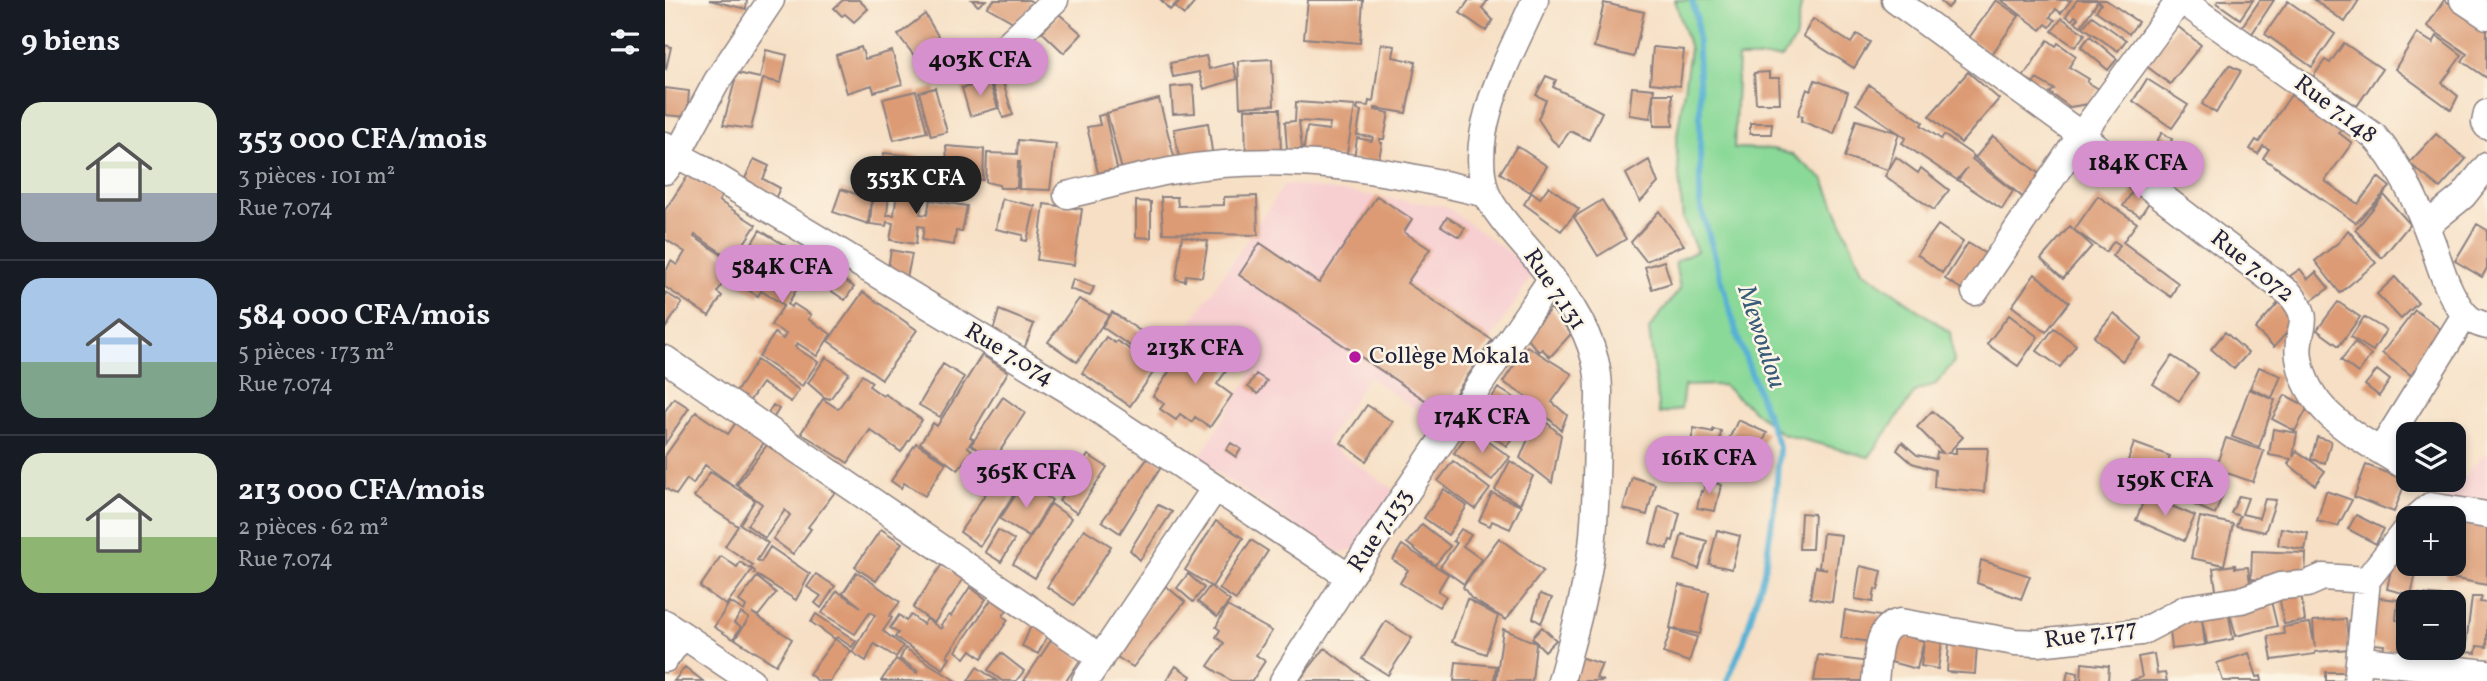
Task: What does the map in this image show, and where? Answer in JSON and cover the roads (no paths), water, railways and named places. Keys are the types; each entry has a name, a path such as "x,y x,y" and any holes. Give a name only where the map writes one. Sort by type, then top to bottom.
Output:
{"street":[{"path":"669,157 771,0"},
{"path":"1008,44 1055,0"},
{"name":"Rue 7.131","path":"1535,0 1493,96 1481,142 1481,167 1486,194 1552,278 1579,318 1595,360 1600,396 1592,547 1575,631 1561,681"},
{"name":"Rue 7.072","path":"1895,0 2081,135 2290,294 2302,308 2304,315 2298,357 2306,386 2319,406 2340,425 2396,460"},
{"path":"1975,292 2081,135 2180,0"},
{"name":"Rue 7.148","path":"2180,0 2374,136 2395,162 2425,226 2452,295 2476,321"},
{"path":"2463,0 2487,16"},
{"path":"2487,113 2487,126"},
{"name":"Rue 7.074","path":"669,157 1070,391 1349,578"},
{"path":"1067,195 1177,170 1224,165 1295,163 1383,170 1486,194"},
{"path":"2425,226 2463,196 2487,166"},
{"name":"Rue 7.133","path":"1283,681 1349,578 1552,278"},
{"path":"2381,450 2476,321"},
{"path":"665,359 1101,658"},
{"path":"1085,681 1215,488"},
{"path":"2466,514 2487,515"},
{"path":"2357,681 2367,580 2396,543"},
{"name":"Rue 7.177","path":"1875,681 1882,637 1885,628 1893,623 2015,642 2038,643 2141,632 2187,608 2241,600 2280,586 2307,584 2323,577 2367,580"},
{"path":"665,659 674,629 751,681"},
{"path":"2360,652 2364,658 2372,661 2487,673"}],"waterway":[{"name":"Mewoulou","path":"1692,0 1697,19 1700,204 1738,338 1779,447 1776,494 1765,568 1744,641 1727,681"}],"place":[{"name":"Collège Mokala","path":"1355,357"}]}
